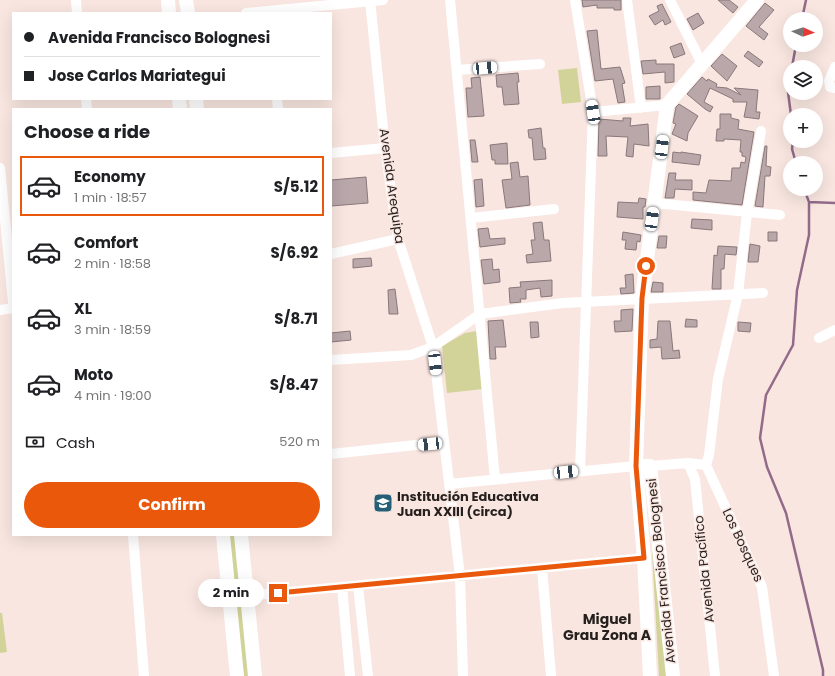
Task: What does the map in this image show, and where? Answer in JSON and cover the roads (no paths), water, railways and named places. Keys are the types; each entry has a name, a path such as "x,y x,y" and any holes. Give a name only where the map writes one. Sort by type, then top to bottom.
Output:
{"street":[{"path":"76,0 77,12"},
{"path":"168,0 169,12"},
{"path":"186,0 188,12"},
{"path":"269,12 280,5 383,0"},
{"path":"450,0 495,479"},
{"path":"575,0 593,112 580,471"},
{"path":"627,0 640,108"},
{"path":"670,0 702,64"},
{"path":"593,112 667,106 757,0"},
{"name":"Avenida Arequipa","path":"371,1 385,148 398,239 433,347 460,576 463,676"},
{"path":"457,70 540,64"},
{"path":"832,85 835,67"},
{"name":"Avenida Francisco Bolognesi","path":"650,676 644,558 642,298 667,106"},
{"path":"449,484 643,466 688,464 706,465 709,455 718,379 738,294 747,213 761,131"},
{"path":"332,153 385,148"},
{"path":"0,168 12,292"},
{"path":"654,203 780,215"},
{"path":"471,218 554,209"},
{"path":"332,254 398,239"},
{"path":"332,360 411,355 433,347 480,314 563,303 763,293"},
{"path":"0,310 12,308"},
{"path":"819,338 835,330"},
{"path":"332,454 444,442"},
{"name":"Avenida Pacífico","path":"688,464 694,479 715,676"},
{"name":"Los Bosques","path":"706,465 762,587 774,676"},
{"name":"Avenida Francisco Bolognesi","path":"643,466 673,676"},
{"path":"133,536 144,676"},
{"path":"223,536 236,676"},
{"path":"241,536 255,676"},
{"path":"246,596 644,558"},
{"path":"542,568 551,676"},
{"path":"358,586 368,676"},
{"path":"342,587 350,676"}],"waterway":[{"path":"803,12 806,0"},
{"path":"793,60 795,52"},
{"path":"789,100 790,108"},
{"path":"792,148 794,156"},
{"path":"807,196 809,202 809,235 797,290 793,345 766,395 760,438 767,467 786,513 823,670 823,676"},
{"path":"809,202 835,203"}],"place":[{"name":"Institución Educativa Juan XXIII (circa)","path":"383,503"}],"district":[{"name":"Miguel Grau Zona A","path":"607,628"}]}
